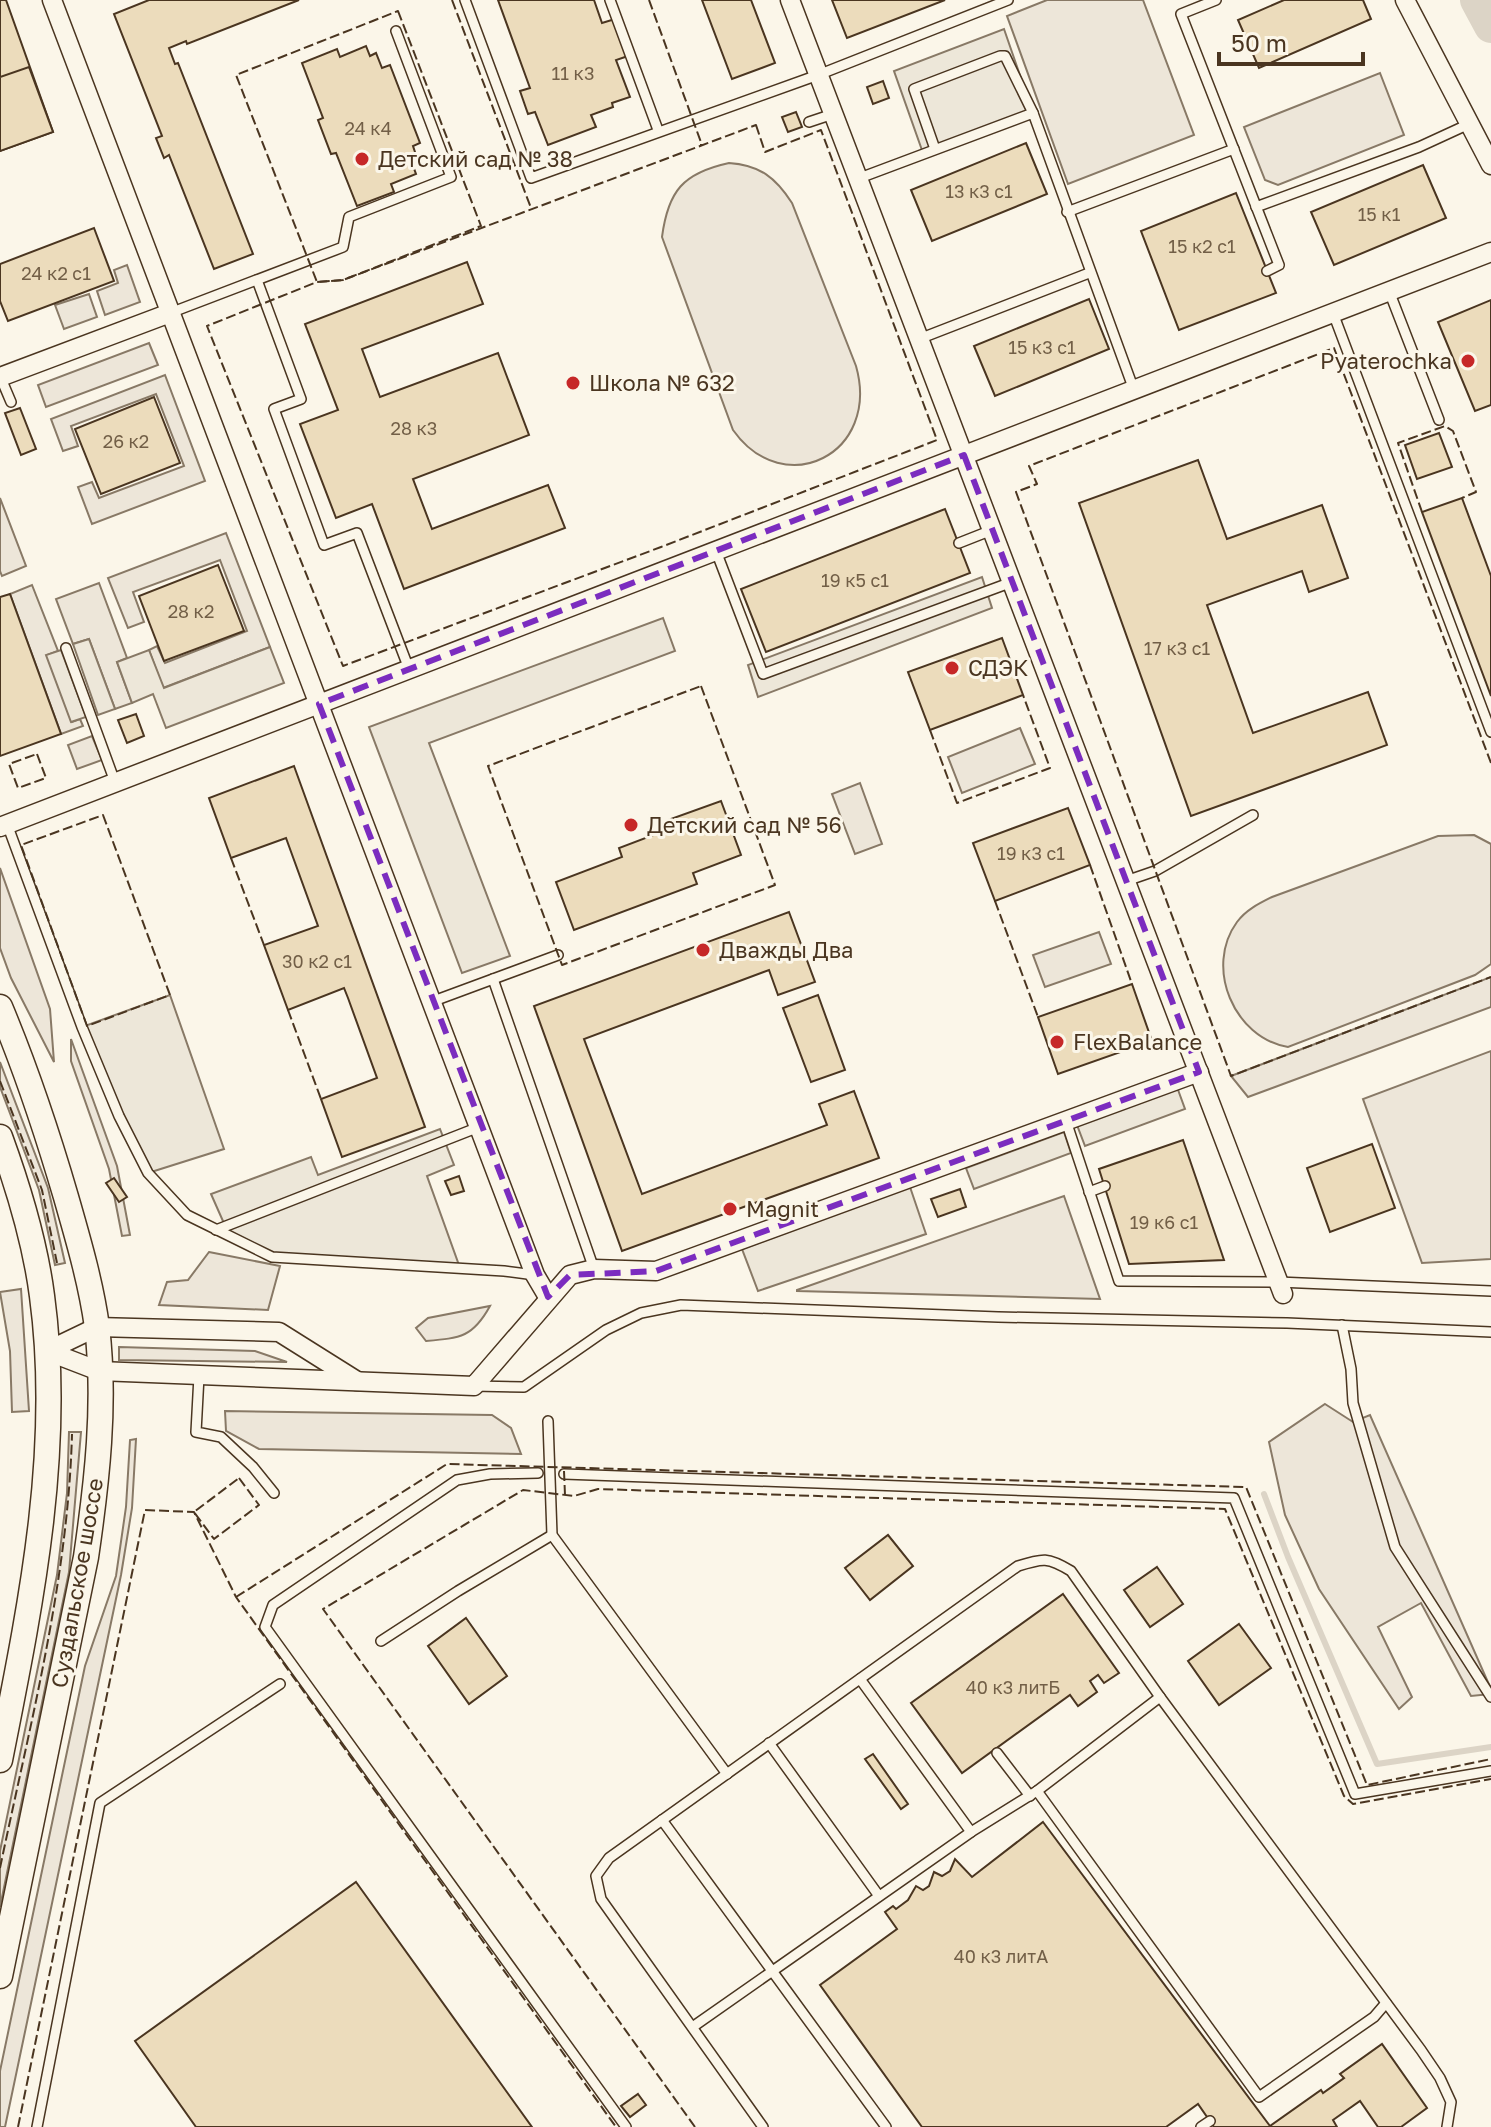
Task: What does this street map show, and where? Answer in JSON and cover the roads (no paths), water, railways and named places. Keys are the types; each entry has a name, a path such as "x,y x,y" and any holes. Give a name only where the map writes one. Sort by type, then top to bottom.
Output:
{"main road":[{"name":"Суздальское шоссе","path":"0,1007 41,1111 73,1221 97,1327 100,1427 96,1488 86,1557 0,1976"},
{"name":"Суздальское шоссе","path":"0,1137 29,1227 42,1297 49,1425 27,1615 0,1760"}],"street":[{"path":"52,0 535,1275 548,1297"},
{"path":"790,0 1281,1288"},
{"path":"1405,0 1491,165"},
{"path":"3,825 1491,252"},
{"path":"0,376 170,313"},
{"path":"47,1351 99,1371 474,1386 570,1275 594,1269 656,1271 1199,1072"},
{"path":"47,1351 97,1327 279,1332 359,1383"}],"lane":[{"path":"465,0 531,178 818,75 1008,0"},
{"path":"610,0 658,130"},
{"path":"1216,0 1181,14 1279,265 1267,271"},
{"path":"170,313 343,247 349,217 451,177 396,31"},
{"path":"935,149 914,89 1005,56 1033,113 1134,390"},
{"path":"857,179 1033,113"},
{"path":"809,122 833,114"},
{"path":"1256,207 1419,147 1470,124"},
{"path":"1067,212 1234,149"},
{"path":"919,339 1089,273"},
{"path":"257,280 301,399 274,409 324,545 357,533 409,669"},
{"path":"1389,291 1439,420"},
{"path":"1333,313 1491,732"},
{"path":"0,376 11,402"},
{"path":"959,543 992,530"},
{"path":"716,551 763,674 1012,582"},
{"path":"66,648 115,782"},
{"path":"1126,881 1155,871 1253,815"},
{"path":"3,825 119,1116 148,1173 187,1215 272,1257 535,1275"},
{"path":"431,1002 558,955"},
{"path":"493,979 594,1269"},
{"path":"1066,1121 1119,1281 1281,1288 1491,1291"},
{"path":"216,1230 479,1127"},
{"path":"1089,1192 1105,1186"},
{"path":"474,1386 524,1387 606,1330 641,1313 681,1305 1491,1332"},
{"path":"1342,1325 1351,1369 1353,1403 1395,1547 1491,1697"},
{"path":"199,1376 196,1432 221,1437 253,1467 274,1493"},
{"path":"548,1421 552,1535 727,1774"},
{"path":"538,1473 490,1474 457,1480 273,1605 265,1627 626,2127"},
{"path":"564,1474 1234,1498 1355,1794 1491,1771"},
{"path":"381,1641 552,1535"},
{"path":"763,2127 601,1899 596,1876 609,1858 1018,1566 1053,1560 1071,1571 1440,2078 1451,2102 1447,2127"},
{"path":"860,1679 971,1832"},
{"path":"37,2127 100,1803 280,1684"},
{"path":"694,2026 971,1832 1033,1794 1160,1697"},
{"path":"769,1743 879,1896"},
{"path":"997,1753 1033,1794 1259,2097"},
{"path":"662,1820 886,2127"},
{"path":"1247,2094 1259,2097 1374,2017 1386,2003"}],"waterway":[{"path":"1477,0 1491,26"},
{"path":"1264,1494 1377,1764 1491,1747"}],"place":[{"name":"Детский сад № 38","path":"362,159"},
{"name":"Pyaterochka","path":"1468,361"},
{"name":"Школа № 632","path":"573,383"},
{"name":"СДЭК","path":"952,668"},
{"name":"Детский сад № 56","path":"631,825"},
{"name":"Дважды Два","path":"703,950"},
{"name":"FlexBalance","path":"1057,1042"},
{"name":"Magnit","path":"730,1209"}]}
